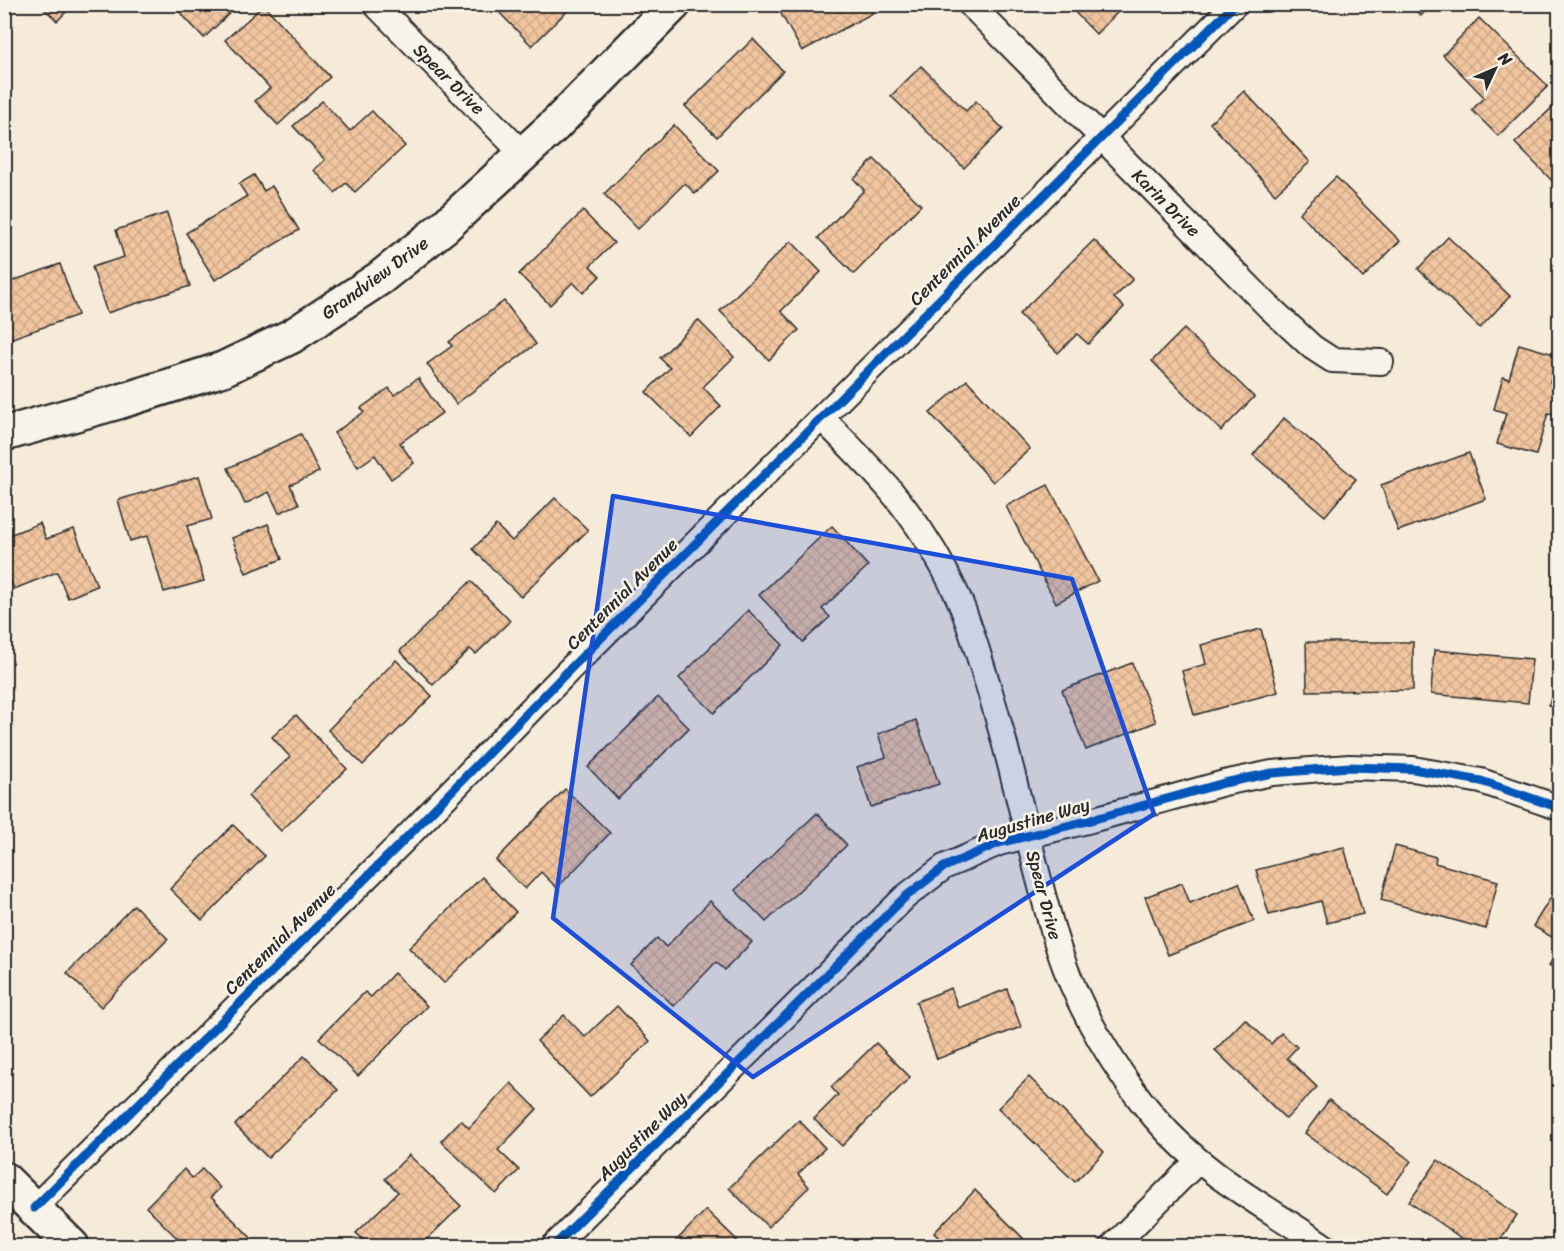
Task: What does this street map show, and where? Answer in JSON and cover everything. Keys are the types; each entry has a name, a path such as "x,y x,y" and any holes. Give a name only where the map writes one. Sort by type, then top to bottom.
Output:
{"street":[{"name":"Spear Drive","path":"375,4 523,154"},
{"name":"Grandview Drive","path":"4,434 223,369 292,336 380,278 444,227 523,154 674,4"},
{"name":"Karin Drive","path":"970,4 1312,347 1332,360 1382,362"},
{"name":"Centennial Avenue","path":"33,1208 404,840 568,671 1235,4"},
{"name":"Spear Drive","path":"822,418 891,491 912,518 958,597 971,629 1003,733 1028,836 1060,951 1083,1007 1116,1065 1156,1120 1198,1161 1261,1207 1324,1246"},
{"name":"Augustine Way","path":"554,1246 904,897 944,867 999,843 1233,781 1272,773 1349,767 1413,769 1481,781 1560,808"},
{"path":"1113,1246 1198,1161"},
{"path":"4,1179 72,1246"}],"highlighted area":[{"path":"613,496 1072,579 1154,814 753,1077 553,918"}],"building":[{"path":"40,4 74,4 57,21"},
{"path":"172,4 239,4 204,38"},
{"path":"503,4 574,4 532,46 497,10"},
{"path":"793,4 868,4 873,13 802,51 780,12"},
{"path":"1067,4 1126,4 1096,34"},
{"path":"1410,4 1432,4 1421,16"},
{"path":"264,5 330,77 278,125 255,101 270,88 225,40"},
{"path":"1479,18 1548,86 1498,136 1472,110 1484,97 1443,55"},
{"path":"753,39 783,71 717,137 685,106"},
{"path":"921,66 966,111 976,101 1003,129 964,168 891,96"},
{"path":"1244,91 1310,162 1275,194 1210,123"},
{"path":"1560,100 1560,189 1515,143"},
{"path":"322,101 350,131 372,111 405,146 355,192 346,183 335,193 314,170 325,160 293,126"},
{"path":"674,125 719,171 695,194 685,183 638,229 604,194"},
{"path":"874,159 921,205 854,274 818,238 864,190 854,179"},
{"path":"254,175 264,191 272,186 299,230 215,280 186,233 247,196 239,184"},
{"path":"1336,177 1400,241 1363,278 1299,213"},
{"path":"583,211 614,243 590,266 600,276 583,293 573,282 550,305 519,274"},
{"path":"167,213 190,286 107,313 92,267 124,257 116,230"},
{"path":"1448,237 1510,296 1480,328 1418,269"},
{"path":"1094,240 1133,279 1114,298 1124,307 1088,344 1077,334 1058,353 1019,314"},
{"path":"791,241 821,272 781,311 799,330 769,360 720,311"},
{"path":"60,264 78,315 4,341 4,284"},
{"path":"504,301 536,344 456,404 427,364 452,346 449,342"},
{"path":"698,320 734,357 703,387 721,406 691,437 646,392 670,368 660,358"},
{"path":"1184,329 1254,397 1221,431 1152,361"},
{"path":"1519,344 1557,355 1550,382 1560,385 1560,416 1548,413 1536,455 1497,444 1506,413 1494,409 1503,377 1509,379"},
{"path":"418,378 442,413 400,443 414,463 391,479 375,455 358,467 334,433 364,412 361,408 389,388 394,395"},
{"path":"967,380 1030,449 993,482 930,413"},
{"path":"1284,418 1356,479 1325,516 1253,455"},
{"path":"301,434 319,472 290,485 299,504 279,513 269,492 245,504 228,468"},
{"path":"1469,453 1486,499 1398,531 1381,485"},
{"path":"199,476 212,519 187,526 204,581 164,592 147,536 130,541 118,500"},
{"path":"1048,485 1098,581 1056,603 1006,506"},
{"path":"555,498 588,530 521,597 473,549 496,525 512,541"},
{"path":"40,523 46,539 74,529 97,586 68,598 57,572 14,589 4,564 4,537"},
{"path":"268,524 282,559 246,573 232,538"},
{"path":"832,526 868,566 822,609 830,617 803,642 759,595"},
{"path":"471,581 510,621 476,654 470,649 433,685 400,651"},
{"path":"748,610 783,645 714,713 679,678"},
{"path":"1261,629 1278,692 1194,715 1182,671 1206,664 1201,645"},
{"path":"1306,642 1413,642 1413,690 1307,691"},
{"path":"1434,650 1532,659 1528,703 1431,694"},
{"path":"396,660 432,696 363,765 328,730"},
{"path":"1132,663 1156,722 1086,750 1062,690"},
{"path":"1560,683 1560,711 1548,705"},
{"path":"658,697 689,728 618,799 588,767"},
{"path":"296,715 347,769 281,831 248,796 290,757 272,737"},
{"path":"916,720 939,784 871,807 857,767 886,757 878,734"},
{"path":"565,789 610,833 557,888 541,872 525,889 496,860"},
{"path":"817,813 847,845 766,922 735,890"},
{"path":"233,825 265,856 202,920 170,889"},
{"path":"1395,846 1436,857 1435,863 1498,881 1486,929 1381,900"},
{"path":"1344,847 1363,914 1327,923 1321,901 1269,915 1256,870"},
{"path":"482,877 516,912 444,983 409,948"},
{"path":"1182,883 1190,903 1239,883 1254,921 1168,955 1145,897"},
{"path":"1556,889 1560,891 1560,942 1533,926"},
{"path":"710,901 752,942 725,970 716,962 674,1006 631,965 657,938 666,947"},
{"path":"134,905 168,939 101,1007 67,973"},
{"path":"1560,949 1560,972 1549,965"},
{"path":"394,973 427,1006 358,1076 319,1038 365,992 371,997"},
{"path":"951,988 958,1008 1007,989 1021,1027 937,1059 916,1002"},
{"path":"617,1006 650,1041 590,1097 537,1041 564,1015 585,1037"},
{"path":"1245,1019 1271,1044 1281,1033 1297,1047 1287,1058 1317,1087 1286,1119 1215,1050"},
{"path":"876,1043 910,1077 842,1146 814,1119 838,1095 831,1087"},
{"path":"304,1056 338,1090 268,1158 235,1125"},
{"path":"1029,1077 1104,1152 1075,1182 998,1108"},
{"path":"511,1083 537,1109 498,1150 519,1170 496,1194 441,1141 461,1120 469,1128"},
{"path":"1329,1100 1411,1161 1387,1194 1305,1133"},
{"path":"799,1120 825,1148 798,1174 809,1187 768,1227 729,1188"},
{"path":"409,1155 461,1206 421,1245 423,1246 370,1246 356,1233 398,1192 385,1179"},
{"path":"1438,1160 1517,1215 1496,1246 1473,1246 1409,1202"},
{"path":"184,1169 192,1178 202,1169 220,1188 211,1197 257,1244 254,1246 185,1246 146,1207"},
{"path":"975,1190 1023,1238 1014,1246 947,1246 934,1233"},
{"path":"706,1210 737,1240 730,1246 671,1246"}],"cycle path":[{"path":"34,1208 404,840 568,671 1235,4"},
{"path":"554,1246 905,897 944,867 999,843 1224,783 1272,773 1349,767 1413,769 1481,781 1560,808"}]}
